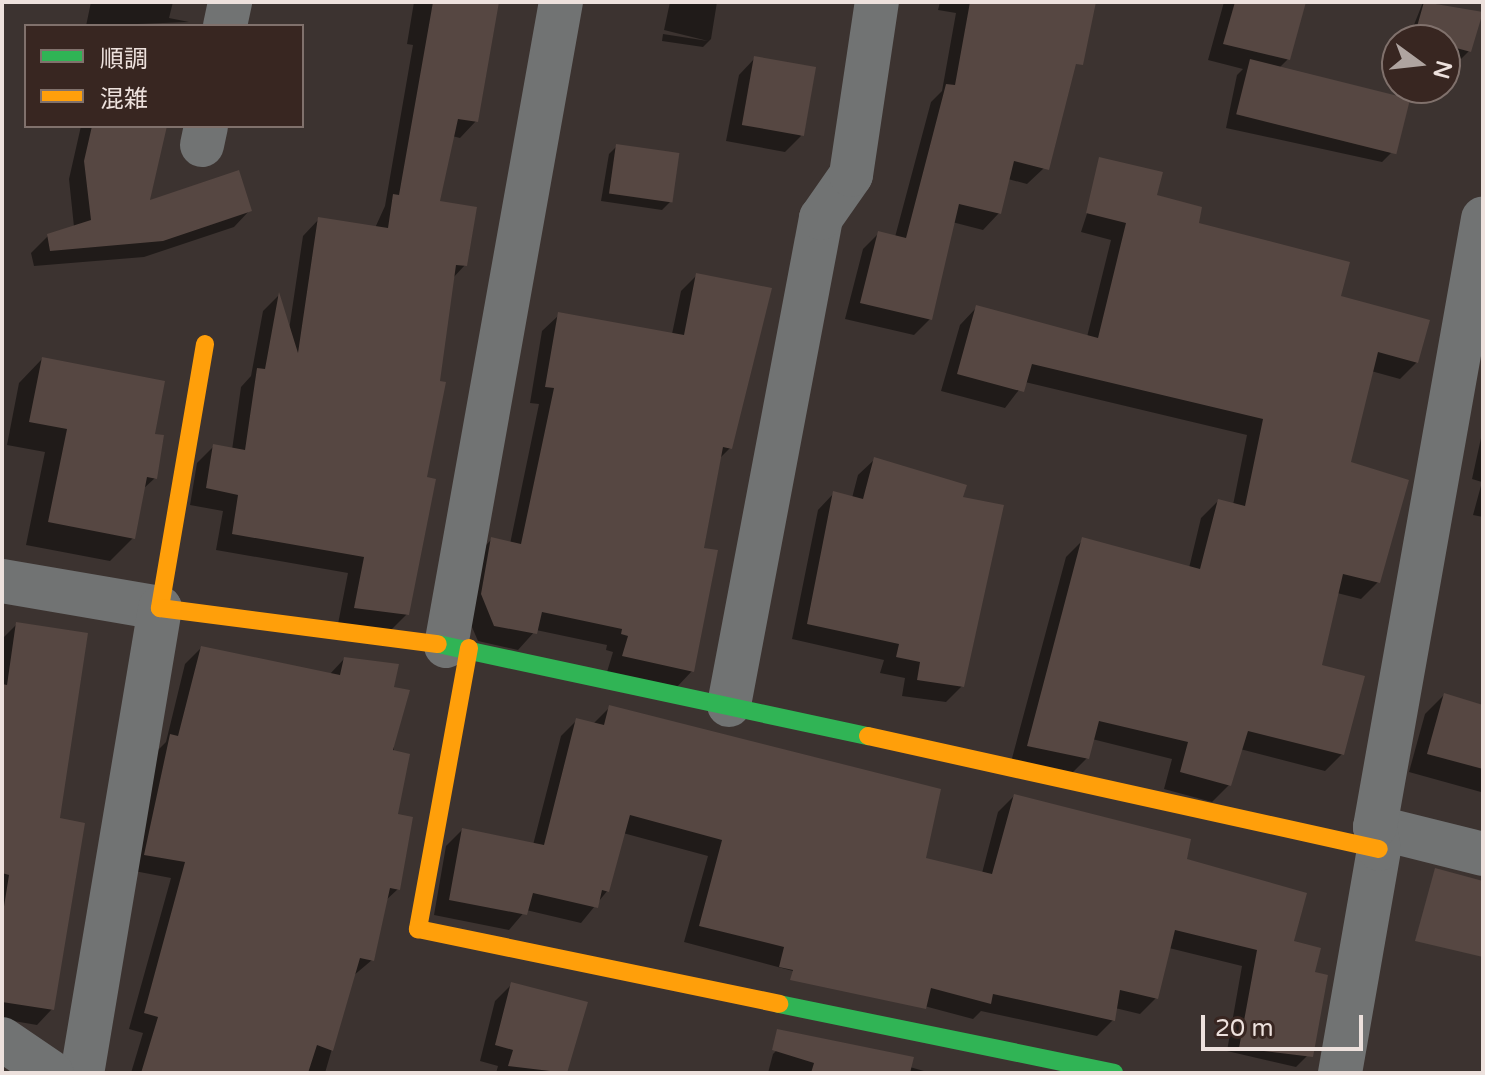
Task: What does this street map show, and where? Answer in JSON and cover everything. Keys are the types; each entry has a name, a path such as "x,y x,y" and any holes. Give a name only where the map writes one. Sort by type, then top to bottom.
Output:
{"street":[{"path":"225,24 230,2"},
{"path":"561,2 458,647 418,929 1114,1073"},
{"path":"729,705 821,218 851,175 877,2"},
{"path":"1340,1073 1483,219"},
{"path":"82,1073 205,344"},
{"path":"2,581 160,608 458,647 1377,838 1483,854"},
{"path":"2,1039 52,1073"}],"building":[{"path":"433,2 499,2 478,122 458,119 440,201 477,207 467,266 456,265 440,381 446,382 427,477 436,479 409,615 354,608 364,557 232,534 238,495 206,488 213,444 245,450 257,368 265,369 279,292 298,353 318,217 388,228 393,194 399,195"},
{"path":"970,2 1096,2 1083,65 1076,64 1049,170 1014,161 1001,214 959,204 932,320 860,303 878,231 906,238 946,84 955,85"},
{"path":"1235,2 1306,2 1290,60 1223,44"},
{"path":"1424,2 1483,12 1471,52 1461,49 1461,24 1418,24"},
{"path":"754,56 816,67 804,136 742,125"},
{"path":"1250,59 1381,92 1381,104 1409,104 1396,154 1236,114"},
{"path":"92,128 167,128 150,200 239,170 252,211 163,241 50,251 47,234 91,220 84,161"},
{"path":"616,144 679,153 672,202 609,194"},
{"path":"1099,157 1163,172 1157,195 1202,207 1199,223 1350,262 1341,296 1430,320 1418,363 1378,352 1351,462 1409,480 1380,583 1343,574 1322,665 1365,676 1344,755 1248,731 1231,786 1180,772 1188,742 1099,721 1089,759 1027,746 1082,537 1200,569 1218,499 1245,506 1263,419 1032,364 1024,392 957,374 976,305 1098,338 1126,223 1086,213"},
{"path":"696,273 772,288 732,449 723,447 704,548 718,550 694,672 622,656 628,636 621,634 622,629 542,612 537,634 494,626 481,594 491,537 521,544 554,388 545,387 558,312 684,335"},
{"path":"42,357 165,381 155,434 164,435 157,479 147,477 135,539 48,522 67,429 29,422"},
{"path":"874,457 967,485 963,497 1004,505 964,687 917,680 920,662 896,657 899,644 807,624 833,491 863,499"},
{"path":"16,622 88,633 60,818 85,823 54,1010 2,1002 2,919 9,875 2,873 2,684 7,685"},
{"path":"201,646 340,675 344,657 399,664 394,687 410,690 393,750 410,754 398,814 413,817 400,890 390,888 374,961 360,958 333,1051 317,1045 308,1073 141,1073 158,1017 144,1013 185,862 144,855 170,734 178,736"},
{"path":"1444,693 1483,705 1483,769 1427,754"},
{"path":"609,705 941,789 926,858 992,874 1014,794 1191,839 1187,859 1307,893 1294,941 1321,948 1315,972 1328,975 1313,1057 1239,1048 1257,950 1175,930 1158,999 1120,990 1115,1021 993,994 991,1004 931,988 926,1009 790,980 793,970 779,967 784,947 699,926 722,840 630,815 609,892 602,890 598,908 533,893 527,915 449,900 462,828 544,845 576,718 604,725"},
{"path":"1435,868 1483,881 1483,957 1415,941"},
{"path":"511,982 588,1002 567,1073 508,1066 513,1050 495,1045"},
{"path":"777,1029 914,1057 910,1073 811,1073 814,1063 772,1050"}],"traffic: fast":[{"path":"438,644 868,736"},
{"path":"779,1004 1114,1073"}],"traffic: slow":[{"path":"205,344 160,608 438,644"},
{"path":"469,648 418,929 779,1004"},
{"path":"868,736 1379,849"}]}
